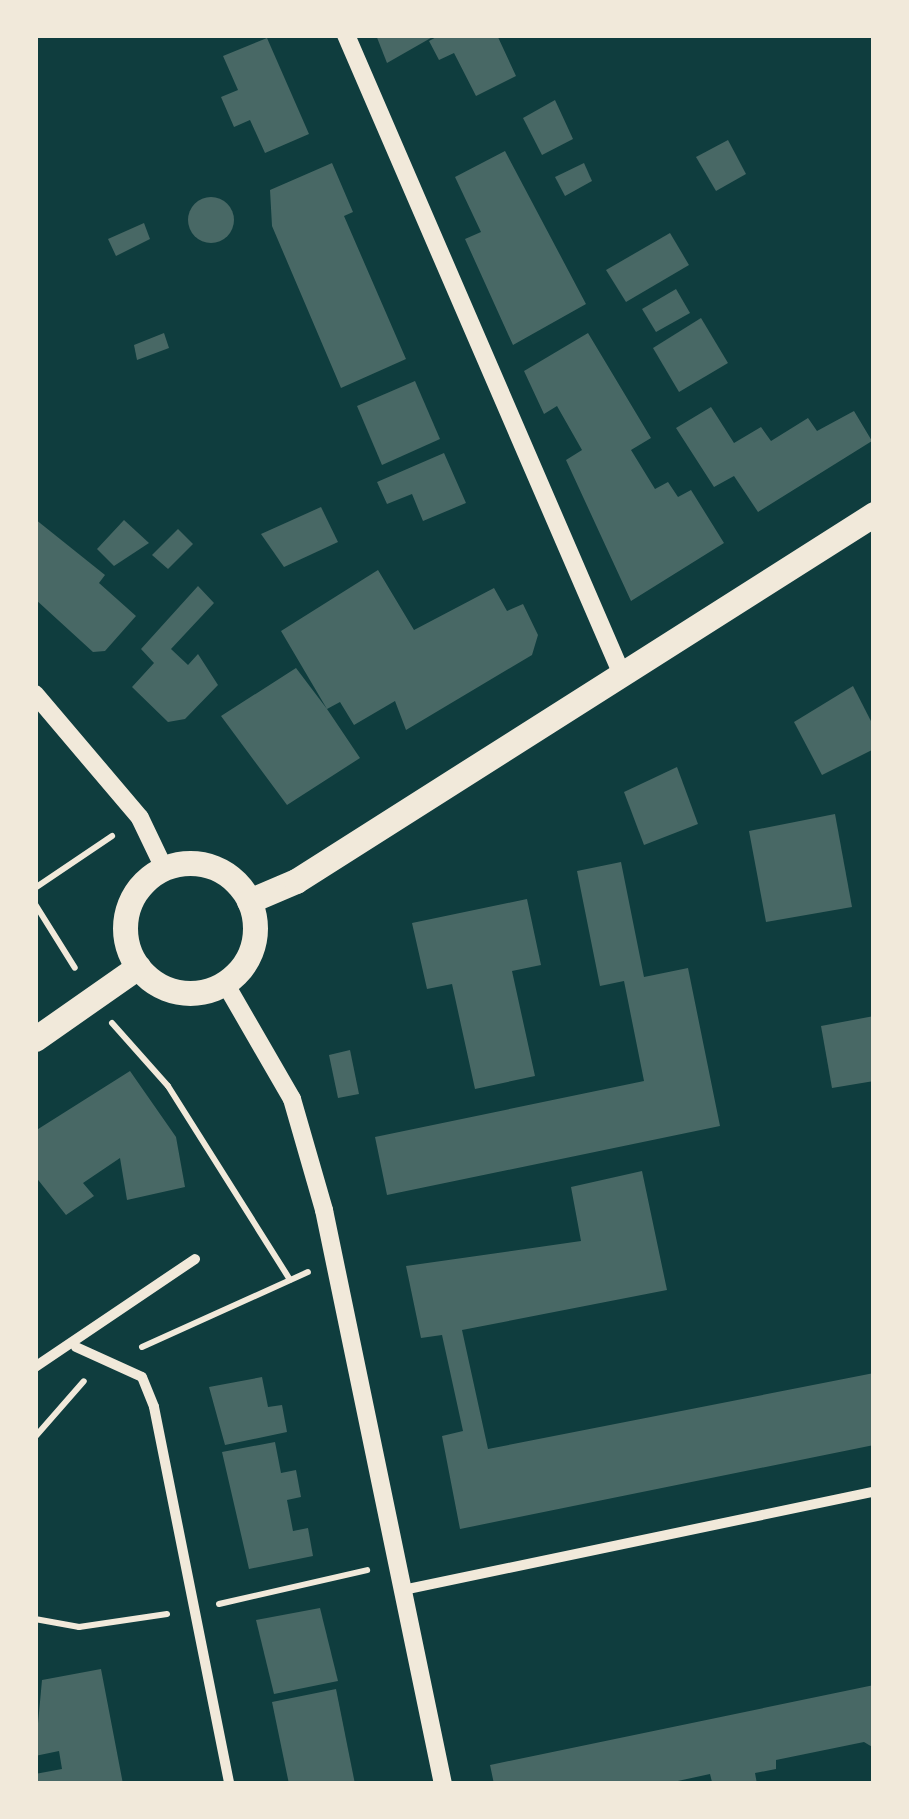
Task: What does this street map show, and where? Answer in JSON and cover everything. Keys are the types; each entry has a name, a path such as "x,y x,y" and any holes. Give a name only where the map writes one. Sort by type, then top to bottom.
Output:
{"main road":[{"path":"249,900 296,882 874,514"},
{"path":"164,868 213,868 249,900 250,955 225,983 169,990 138,967 126,911 164,868"},
{"path":"35,1039 138,967"}],"street":[{"path":"346,35 623,677"},
{"path":"35,694 140,818 164,868"},
{"path":"225,983 292,1099 332,1243 443,1784"},
{"path":"35,1367 76,1347 196,1259"},
{"path":"76,1347 114,1360 142,1378 154,1407 229,1784"},
{"path":"403,1590 874,1492"}],"path":[{"path":"35,888 112,836"},
{"path":"35,904 78,974"},
{"path":"111,1022 168,1086 290,1280"},
{"path":"35,1437 114,1360 314,1269"}],"building":[{"path":"376,35 436,35 387,63"},
{"path":"440,35 497,35 516,76 476,96 454,53 439,60 429,41"},
{"path":"267,38 309,134 265,153 250,120 234,127 221,97 238,90 223,56"},
{"path":"555,100 573,139 542,155 523,118"},
{"path":"728,140 746,174 716,191 696,157"},
{"path":"505,151 586,304 513,345 465,239 481,232 455,177"},
{"path":"332,163 353,212 344,216 406,359 341,388 272,226 270,190"},
{"path":"584,163 592,181 565,196 555,177"},
{"path":"211,197 227,204 234,220 227,236 211,243 195,236 188,220 195,204"},
{"path":"144,223 150,239 116,256 108,239"},
{"path":"670,233 689,265 626,302 606,270"},
{"path":"676,289 690,313 656,332 642,309"},
{"path":"701,318 728,363 679,392 653,348"},
{"path":"164,333 169,348 137,360 134,345"},
{"path":"588,333 651,438 631,450 655,489 668,482 678,497 691,490 724,543 631,601 566,460 582,450 557,406 544,414 524,371"},
{"path":"415,381 440,439 382,465 357,406"},
{"path":"711,407 734,443 761,427 771,441 808,418 817,431 854,411 872,441 758,512 734,476 714,487 676,428"},
{"path":"444,453 466,503 423,521 412,494 387,504 377,482"},
{"path":"321,507 338,542 284,567 261,534"},
{"path":"35,519 105,575 99,583 136,616 105,651 93,652 35,599"},
{"path":"124,520 149,543 114,566 97,549"},
{"path":"178,529 193,544 168,569 152,555"},
{"path":"378,570 414,630 494,588 507,611 523,604 538,635 532,655 406,730 395,701 354,725 340,702 327,709 281,631"},
{"path":"198,586 214,603 171,649 188,665 198,654 218,685 185,719 168,722 132,687 154,663 141,649"},
{"path":"296,668 360,758 287,805 221,716"},
{"path":"853,686 874,727 874,749 822,775 794,722"},
{"path":"677,767 698,824 644,845 624,792"},
{"path":"835,814 852,907 766,922 749,831"},
{"path":"621,862 644,977 688,968 720,1126 387,1195 375,1137 644,1081 624,981 600,986 577,871"},
{"path":"527,899 541,965 512,971 535,1076 475,1089 452,984 427,989 412,923"},
{"path":"874,1016 874,1081 832,1088 821,1026"},
{"path":"350,1050 359,1094 338,1098 329,1055"},
{"path":"130,1071 176,1137 185,1187 127,1200 120,1158 83,1183 94,1196 66,1215 35,1176 35,1131"},
{"path":"642,1171 667,1290 462,1330 488,1449 874,1373 874,1445 460,1529 442,1436 463,1431 442,1335 421,1338 406,1266 581,1241 571,1187"},
{"path":"262,1377 268,1407 282,1405 287,1432 225,1445 209,1387"},
{"path":"275,1442 281,1473 296,1470 301,1497 287,1500 293,1531 308,1528 313,1556 249,1569 222,1452"},
{"path":"320,1608 338,1681 274,1694 256,1620"},
{"path":"101,1669 123,1784 35,1784 35,1774 62,1769 59,1751 35,1756 42,1680"},
{"path":"874,1685 874,1748 864,1742 776,1760 776,1769 755,1773 757,1784 712,1782 710,1774 664,1784 494,1784 490,1765"},
{"path":"336,1689 355,1784 289,1784 272,1702"}]}
